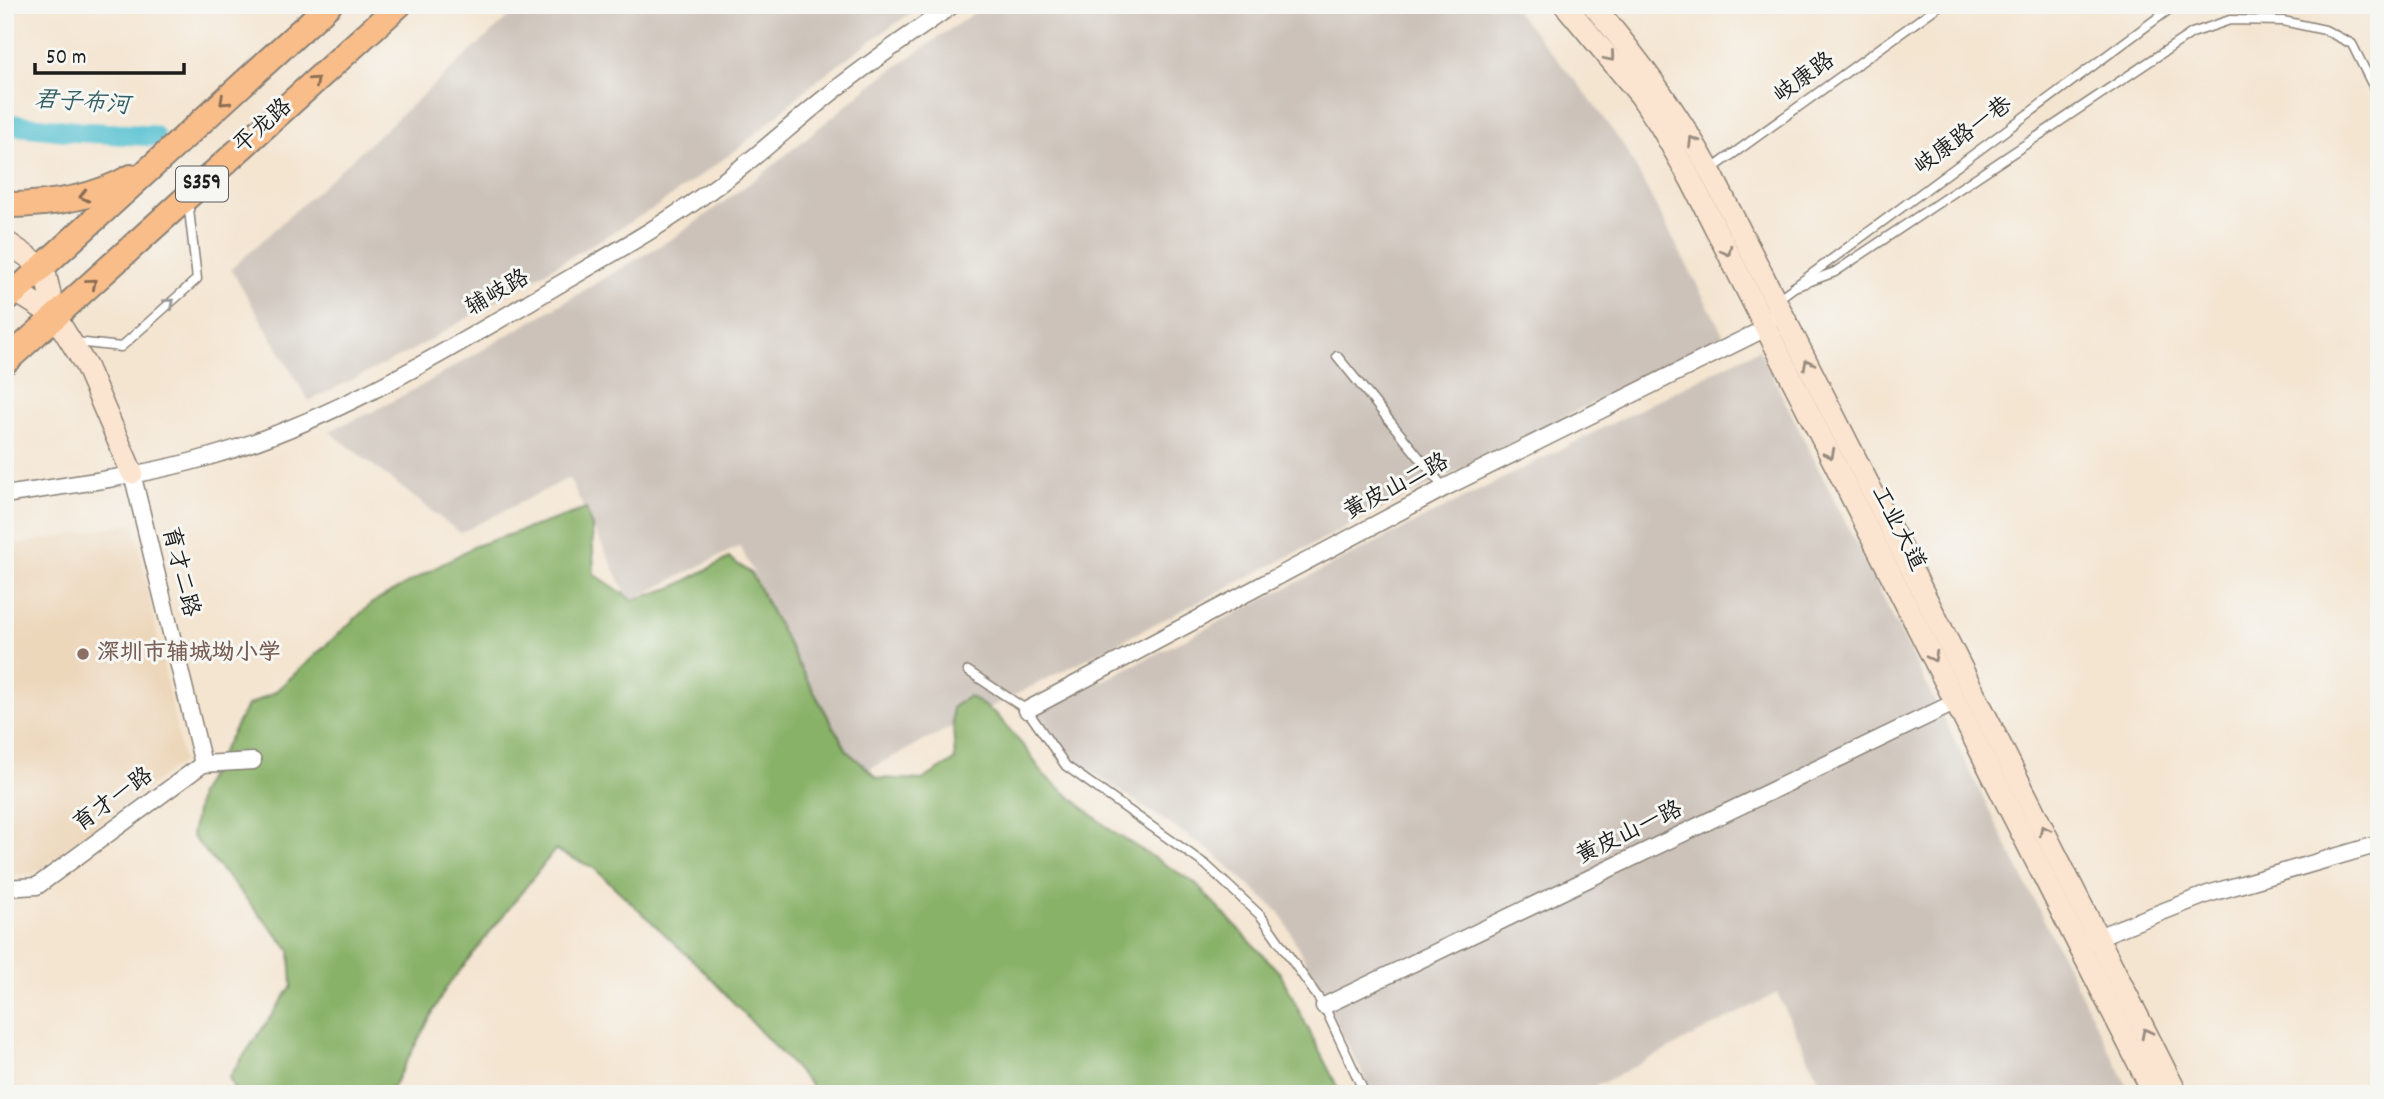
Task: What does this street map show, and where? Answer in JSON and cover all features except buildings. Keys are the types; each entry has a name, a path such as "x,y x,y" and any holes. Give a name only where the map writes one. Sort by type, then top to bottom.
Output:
{"main road":[{"name":"平龙路","path":"9,292 44,268 329,5"},
{"name":"平龙路","path":"5,362 399,5"},
{"path":"5,205 37,204 96,193 124,181 167,154"}],"street":[{"name":"辅岐路","path":"5,495 208,457 257,441 342,406 419,367 668,220 754,158 865,67 953,5"},
{"name":"工业大道","path":"1565,5 1640,95 1661,127 1700,175 1776,300 2088,941 2154,1094"},
{"name":"工业大道","path":"1592,5 1656,84 1678,116 1700,175 1766,328 1956,702 2088,941 2177,1094"},
{"path":"5,241 44,268 55,316 86,366 132,473"},
{"path":"9,292 55,316"},
{"path":"1766,328 1776,300"},
{"name":"黄皮山二路","path":"1027,710 1444,488 1766,328"},
{"name":"育才二路","path":"132,473 203,764"},
{"name":"黄皮山一路","path":"1324,1006 1956,702"},
{"path":"203,764 253,761"},
{"name":"育才一路","path":"5,888 37,886 203,764"},
{"path":"2088,941 2208,894 2379,844"}],"lane":[{"name":"岐康路","path":"1700,175 1940,5"},
{"name":"岐康路一巷","path":"1776,300 2175,5"},
{"path":"1794,287 1835,272 2192,33 2230,20 2284,22 2325,30 2351,44 2379,98"},
{"path":"70,342 121,347 197,279 187,197"},
{"path":"1337,356 1444,488"},
{"path":"968,671 1027,710 1066,766 1206,865 1261,916 1324,1006 1365,1094"}],"shaded area":[{"path":"522,5 922,5 855,52 809,87 743,145 659,205 411,351 309,401 231,269"},
{"path":"985,5 1511,5 1580,86 1626,149 1724,336 855,776 740,546 630,601 569,478 460,533 329,431 428,382 678,235 765,172 876,81"},
{"path":"1759,349 2131,1094 1826,1094 1777,993 1581,1094 1373,1094 1281,914 1212,852 1078,763 1037,714"},
{"name":"深圳市辅城坳小学","path":"134,523 183,761 35,873 5,877 5,547"}],"green space":[{"path":"586,509 592,527 594,574 633,600 674,587 729,558 752,574 848,752 878,778 922,780 955,760 952,708 969,696 996,714 1044,775 1113,832 1195,883 1280,973 1341,1094 819,1094 702,969 594,868 555,850 446,988 389,1094 236,1094 229,1077 292,986 290,950 192,836 199,794 247,706 275,692 372,603 475,546"}],"waterway":[{"name":"君子布河","path":"5,124 154,136"}],"place":[{"name":"深圳市辅城坳小学","path":"83,654"}]}
